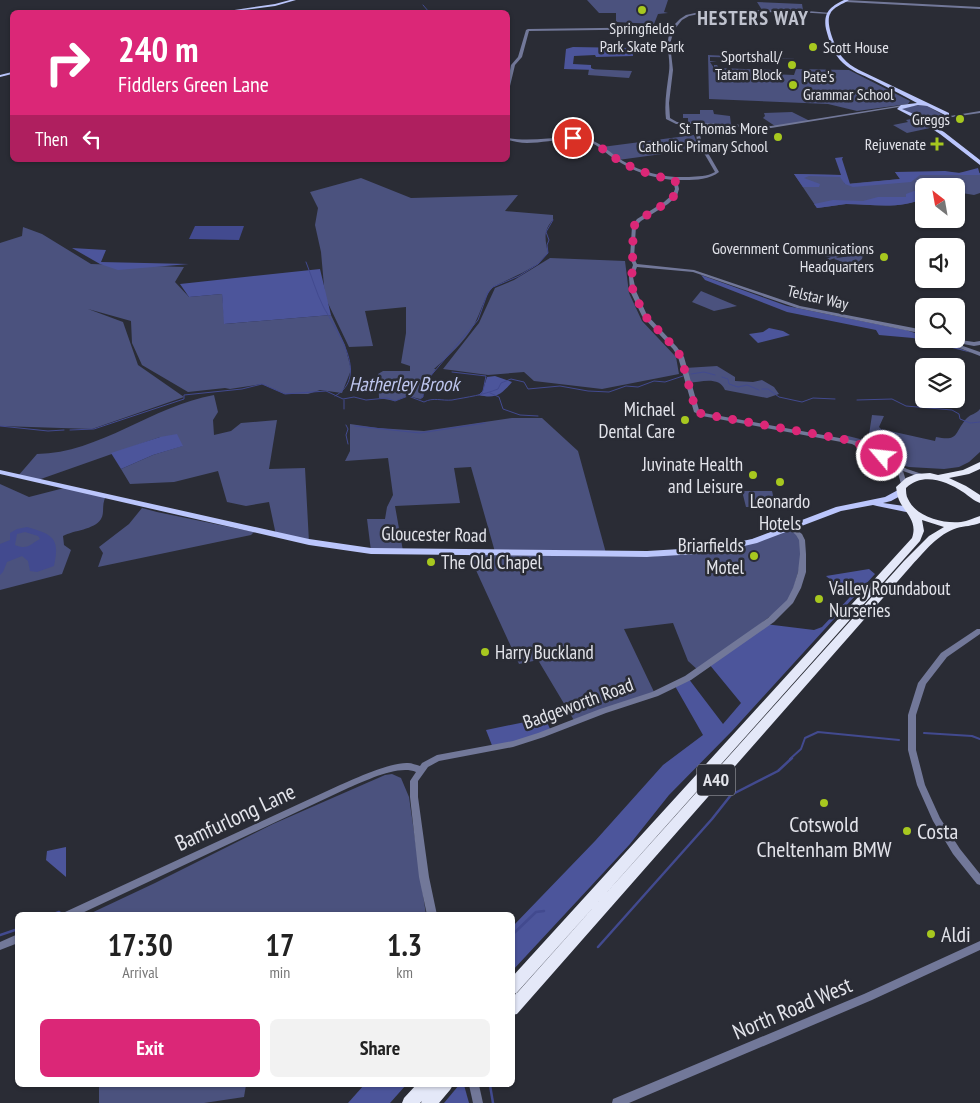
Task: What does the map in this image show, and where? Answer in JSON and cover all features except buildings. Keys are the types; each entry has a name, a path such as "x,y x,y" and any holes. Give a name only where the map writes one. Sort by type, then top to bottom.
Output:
{"highway":[{"path":"977,522 954,526 925,518 911,510 902,488 912,479 966,472 980,465"},
{"path":"935,477 965,488 980,500"},
{"name":"A40","path":"515,985 917,539 920,531 918,521 911,510"},
{"name":"A40","path":"515,1006 908,563 932,538 954,526"},
{"path":"410,1103 424,1087"},
{"path":"429,1103 443,1087"}],"main road":[{"path":"239,10 278,5 294,0"},
{"path":"847,0 829,13 827,21 835,49 845,64 946,116"},
{"path":"901,108 919,103"},
{"path":"901,108 942,132 980,164"},
{"path":"925,121 946,116"},
{"name":"Gloucester Road","path":"0,472 309,542 371,551 647,554 693,552 739,546 839,509 888,499 902,488"},
{"name":"Gloucester Road","path":"869,503 911,510"}],"street":[{"path":"847,0 980,8"},
{"path":"829,13 797,11 701,12 677,21 672,28 669,44 671,76 666,102 668,118 676,123 775,126 890,108 901,108"},
{"path":"510,78 513,65 520,57 526,32 530,30 672,28"},
{"path":"946,116 980,112"},
{"path":"510,139 522,141 569,138 589,141 600,145 615,158 625,163 653,175 675,180 709,176 717,172 699,141 697,124"},
{"path":"675,180 677,189 675,195 639,220 634,226 632,254 634,265 631,277 633,291 645,316 681,357 698,412 848,441 871,449 911,473 935,477"},
{"name":"Telstar Way","path":"634,265 701,272 799,307 915,330"},
{"path":"975,346 980,354"},
{"path":"892,463 901,473 902,488"},
{"name":"Badgeworth Road","path":"420,770 437,758 513,744 541,735 603,711 655,694 688,678 775,617 790,601 802,572 803,554 802,540 799,534 791,528"},
{"path":"980,624 943,656 923,682 912,713 911,742 916,775 928,807 951,846 980,882"},
{"path":"966,638 980,631"},
{"name":"Bamfurlong Lane","path":"75,912 136,885 271,820 376,774 406,766 414,766 420,770"},
{"path":"420,770 414,781 414,797 424,877 431,912"},
{"path":"0,946 15,939"},
{"name":"North Road West","path":"617,1103 868,997 980,946"},
{"path":"474,1087 478,1103"}],"shaded area":[{"path":"587,0 668,0 664,12 668,13 658,14 654,24 616,22 616,13 599,13"},
{"path":"757,2 802,4 803,10 762,10"},
{"path":"573,47 632,48 633,56 574,56 573,64 591,65 591,68 595,70 564,69 566,49"},
{"name":"Pate's Grammar School","path":"708,55 797,59 710,57 710,61 717,61 710,62 714,68 714,65 717,65 719,68 772,70 772,74 794,75 796,69 849,70 910,101 908,104 857,111 828,104 709,99"},
{"path":"589,69 632,71 629,78 588,75"},
{"path":"919,105 927,106 945,116 923,119 902,110 902,108"},
{"path":"700,110 713,110 714,114 730,116 731,125 688,123 688,118 683,118 683,114 700,114"},
{"path":"792,112 810,121 775,126 763,118 765,116 764,113"},
{"path":"911,119 930,128 907,133 893,125 908,122 906,120"},
{"path":"694,135 699,149 618,160 602,147"},
{"path":"843,157 850,184 900,179 895,172 945,171 959,173 978,168 980,175 920,175 911,182 853,187 845,184 840,177 809,176 804,178 820,184 819,187 803,187 794,174 841,175 835,158"},
{"path":"895,172 980,173 980,193 974,195 965,194 965,178 915,178 915,202 885,206 846,204 817,208 794,174 842,175 845,184 900,179"},
{"path":"361,178 411,198 518,195 505,211 553,215 553,220 546,235 548,253 538,264 493,287 487,295 470,331 456,348 434,369 436,369 424,385 423,397 420,399 408,396 395,401 379,398 378,374 383,371 410,371 410,366 401,363 406,333 406,307 365,311 373,346 349,347 325,297 321,252 315,225 318,208 310,192"},
{"path":"915,191 915,202 895,205 846,204 817,208 814,204 833,200 863,201 878,197 906,197 906,194"},
{"path":"195,226 244,226 239,240 189,239"},
{"path":"23,227 42,234 91,264 184,267 175,282 189,297 222,294 225,324 331,315 345,345 351,370 342,393 320,390 308,394 285,394 262,384 230,389 188,392 142,365 132,343 131,321 88,309 123,322 138,365 184,397 92,429 0,426 0,243 22,236"},
{"path":"850,247 863,255 862,259 858,262 854,264 845,263 835,258 827,261 824,260 831,257 824,256 826,253 823,250 835,252 839,256 836,258 851,256 837,251"},
{"path":"72,248 106,250 101,262 189,264 118,270 100,264"},
{"path":"550,258 625,261 629,293 642,321 676,357 679,374 602,389 534,381 524,372 488,375 443,369 479,323 495,288 514,280"},
{"path":"320,269 331,315 224,324 222,294 189,297 180,284"},
{"path":"701,275 787,306 906,330 915,333 915,339 879,335 876,330 787,312 705,280"},
{"path":"701,291 737,306 714,311 692,302"},
{"path":"769,328 783,331 790,335 758,343 749,334 763,332"},
{"path":"717,366 735,377 735,381 753,382 762,380 774,387 779,394 767,398 725,390 719,383 714,381 689,383 685,368"},
{"path":"495,376 512,382 498,395 478,395 482,393 487,377"},
{"path":"214,395 218,412 213,420 214,435 231,431 241,423 277,420 269,469 305,468 309,542 276,535 269,502 246,506 227,502 218,471 174,482 130,484 121,469 153,455 182,446 160,437 38,480 18,476 37,454 60,452 83,446 169,409"},
{"path":"980,409 980,452 969,462 959,467 944,469 909,467 893,463 843,439 844,435 868,441 872,415 884,416 879,427 881,429 935,441 936,437 949,438 956,435 967,418"},
{"path":"512,418 542,418 578,451 606,553 495,552 471,467 454,468 460,503 395,506 403,551 371,551 367,519 385,519 387,507 393,495 388,458 345,461 350,451 350,424 424,431"},
{"path":"177,434 183,446 153,455 121,469 111,453 160,437"},
{"path":"0,484 29,497 68,487 106,496 102,517 98,523 89,528 63,536 64,545 71,550 62,574 0,590"},
{"path":"742,491 772,491 776,508 746,507"},
{"path":"142,508 254,532 251,535 98,567 103,553 99,547 129,524"},
{"path":"27,527 52,538 56,549 54,566 37,572 30,571 28,561 22,556 7,562 0,575 0,544 10,540 10,533","holes":["25,532 38,536 40,539 28,546 15,545 17,534"]},
{"path":"791,528 799,534 803,554 790,601 699,671 688,661 673,623 624,629 655,694 575,722 538,660 519,664 469,555 648,557 714,550"},
{"path":"869,569 875,574 732,731 669,795 630,844 515,968 515,924 595,841 663,765 703,735 675,686 688,678 723,724 741,703 709,664 765,624 814,630 822,627 850,597 826,576"},
{"path":"545,718 551,731 493,748 486,730"},
{"path":"392,774 401,778 409,797 426,912 93,912 273,824 385,775"},
{"path":"66,847 66,877 46,860 47,851"},
{"path":"99,1087 246,1087 244,1097 204,1103 99,1103"},
{"path":"362,1087 404,1087 390,1103 348,1103"},
{"path":"457,1087 465,1087 469,1103 444,1103"}],"waterway":[{"path":"423,5 427,10"},
{"path":"420,399 423,397 424,385 428,379 478,320 488,292 493,287 519,276 538,264 548,253 547,245 549,240 546,232 553,220"},
{"path":"306,262 321,301 342,339 350,365 350,377 345,387 336,395"},
{"path":"452,372 486,376 483,391 480,394"},
{"name":"Hatherley Brook","path":"691,374 704,372 715,375"},
{"name":"Hatherley Brook","path":"480,394 498,389 501,383 511,379 524,382 528,389 560,386 588,391 609,392 626,386 638,387 654,381 665,382 683,376"},
{"name":"Hatherley Brook","path":"722,377 728,379 729,384 738,387 747,385 759,390"},
{"name":"Hatherley Brook","path":"70,430 94,429 184,399 184,395 242,389 262,384 285,394 326,391 336,395"},
{"name":"Hatherley Brook","path":"762,389 768,389 779,397 802,402 813,398 835,399"},
{"path":"490,393 499,397 503,409 520,415 538,416"},
{"name":"Hatherley Brook","path":"336,395 343,399 354,397 366,400 387,398 395,401 408,396 424,402 434,399 452,400 480,394"},
{"name":"Hatherley Brook","path":"857,400 892,399 906,406 952,410 959,414 960,419 970,423 980,422"},
{"path":"344,400 344,409"},
{"path":"355,426 420,433 485,423"},
{"path":"346,425 348,429 346,435 348,444"},
{"name":"Hatherley Brook","path":"0,426 48,431 64,430"},
{"path":"790,759 801,749 805,738 818,732 899,740"},
{"path":"924,733 972,736 980,739"},
{"path":"598,947 712,819 731,795 778,771 792,758"},
{"path":"515,932 536,912 544,911"},
{"path":"0,935 15,930"},
{"path":"490,1087 493,1103"}],"place":[{"name":"Springfields Park Skate Park","path":"642,10"},
{"name":"Scott House","path":"813,47"},
{"name":"Sportshall/ Tatam Block","path":"792,65"},
{"name":"Pate's Grammar School","path":"793,85"},
{"name":"Greggs","path":"960,119"},
{"name":"St Thomas More Catholic Primary School","path":"778,137"},
{"name":"Rejuvenate","path":"937,144"},
{"name":"Government Communications Headquarters","path":"884,257"},
{"name":"Michael Dental Care","path":"685,420"},
{"name":"Juvinate Health and Leisure","path":"753,475"},
{"name":"Leonardo Hotels","path":"780,482"},
{"name":"Briarfields Motel","path":"754,556"},
{"name":"The Old Chapel","path":"431,562"},
{"name":"Valley Roundabout Nurseries","path":"819,599"},
{"name":"Harry Buckland","path":"485,652"},
{"name":"Cotswold Cheltenham BMW","path":"824,803"},
{"name":"Costa","path":"907,831"},
{"name":"Aldi","path":"931,934"}],"district":[{"name":"HESTERS WAY","path":"753,18"}],"route":[{"path":"573,138 596,143 615,158 625,163 653,175 675,180 677,189 675,195 639,220 634,226 632,231 632,260 634,265 631,277 633,291 645,316 681,357 696,411 702,414 843,439 871,449 882,456"}]}
